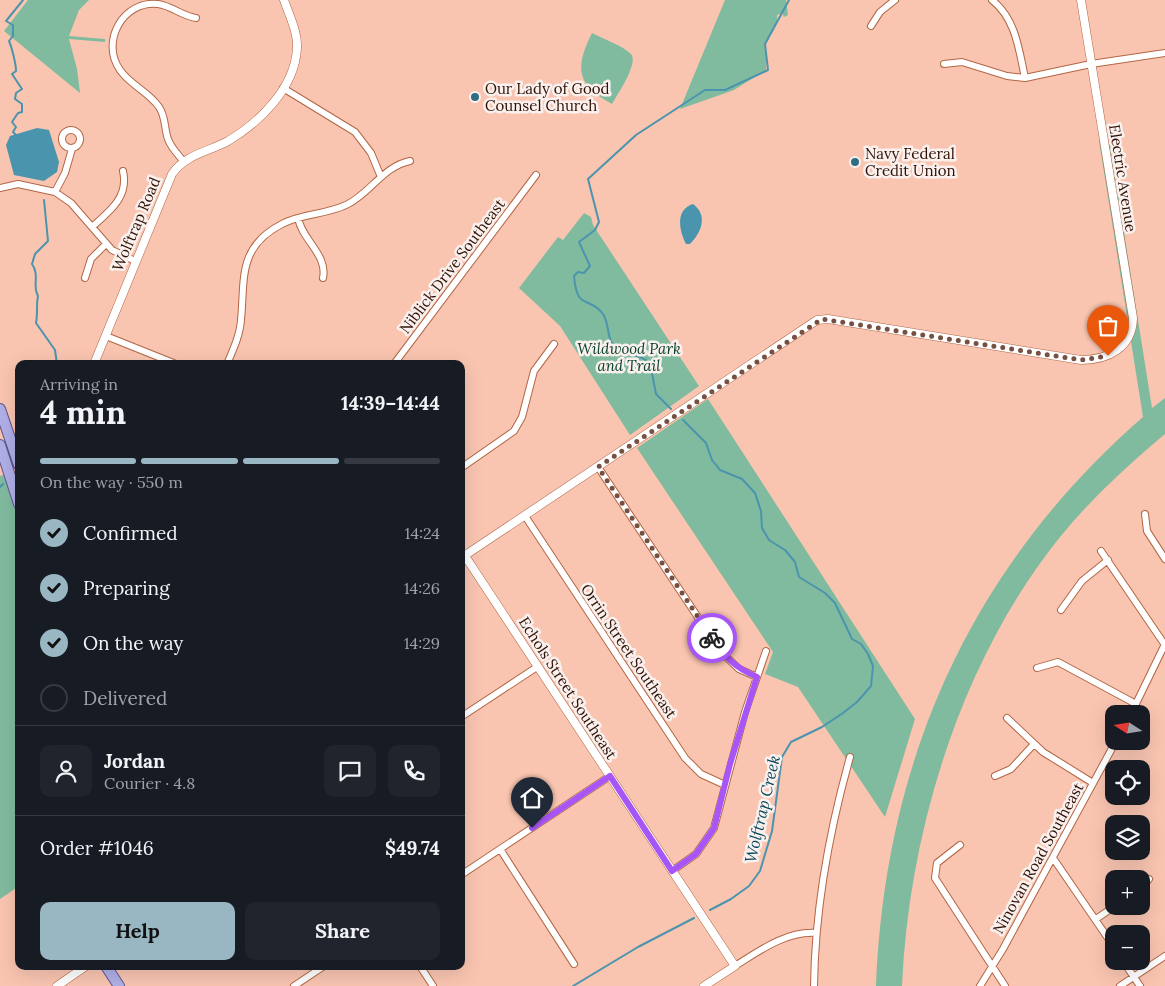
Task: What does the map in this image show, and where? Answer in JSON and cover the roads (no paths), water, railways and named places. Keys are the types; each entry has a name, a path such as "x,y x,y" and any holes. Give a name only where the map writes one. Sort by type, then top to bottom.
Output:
{"main road":[{"path":"0,409 15,453"},
{"path":"0,445 15,492"},
{"path":"109,970 119,986"}],"street":[{"path":"196,18 166,6 145,5 131,11 120,21 112,44 115,60 122,72 160,108 169,141 183,161 226,142 257,120 283,88 292,71 297,48 295,32 284,0"},
{"path":"871,26 880,12 895,0"},
{"path":"992,0 1008,17 1013,27 1025,78"},
{"name":"Electric Avenue","path":"598,467 822,319 1081,360 1100,359 1113,354 1128,339 1133,318 1081,0"},
{"path":"944,64 962,62 1008,76 1025,78 1091,64 1165,53"},
{"path":"283,88 355,132 371,153 382,177"},
{"path":"55,192 65,173 72,148"},
{"name":"Wolftrap Road","path":"96,360 172,174 183,161"},
{"path":"229,360 240,329 242,280 247,262 266,234 282,224 298,218 321,214 348,204 393,167 410,161"},
{"path":"92,227 110,210 122,193 126,185 123,170"},
{"name":"Niblick Drive Southeast","path":"397,360 536,175"},
{"path":"0,188 18,184 55,192 71,203 106,244 119,255 135,261"},
{"path":"298,218 302,232 321,259 324,270 323,278"},
{"path":"85,278 91,259 106,244"},
{"path":"106,336 166,360"},
{"path":"465,465 514,431 522,417 534,370 554,344"},
{"path":"465,553 598,467 720,652 739,669 757,677"},
{"path":"1145,514 1147,531 1165,559"},
{"name":"Orrin Street Southeast","path":"525,516 685,758 701,774 725,785"},
{"path":"1037,668 1058,662 1136,704 1165,645 1101,551"},
{"name":"Echols Street Southeast","path":"465,559 734,966"},
{"path":"1061,610 1082,581 1108,560"},
{"path":"672,871 696,854 709,837 717,818 725,785 766,652"},
{"path":"465,714 537,667"},
{"path":"1007,718 1034,744 1093,783"},
{"path":"995,776 1011,769 1034,744"},
{"name":"Ninovan Road Southeast","path":"980,986 1053,858 1111,750"},
{"path":"814,986 816,933 827,853 850,757"},
{"path":"465,872 610,776"},
{"path":"960,845 932,867 937,883 1005,986"},
{"path":"500,849 574,964"},
{"path":"1053,858 1105,933"},
{"path":"1096,919 1105,913"},
{"path":"704,986 734,966 778,941 802,934 816,933"},
{"path":"1120,986 1165,956"},
{"path":"57,986 80,970"},
{"path":"294,986 318,970"},
{"path":"423,970 433,986"},
{"path":"1129,970 1140,986"}],"water":[{"path":"37,128 49,130 59,162 57,172 44,181 14,175 6,145 10,136"},
{"path":"693,204 701,213 702,224 698,234 690,244 686,244 680,227 680,221 683,211"}],"waterway":[{"path":"16,135 13,132 16,127 12,122 18,113 22,112 22,104 15,99 16,93 22,89 12,74 16,71 9,41 13,36 13,25 6,21 23,0"},
{"name":"Wolftrap Creek","path":"671,409 656,394 650,363 614,346 603,314 598,308 581,299 578,294 574,276 578,272 584,273 590,266 579,242 595,230 599,222 588,179 636,135 705,90 725,90 768,70 765,44 789,0"},
{"path":"44,200 48,241 35,254 32,264 38,296 36,323 55,350 56,360"},
{"name":"Wolftrap Creek","path":"683,420 706,443 712,460 720,470 742,479 755,493 761,511 762,528 769,540 785,550 795,562 799,577 825,593 835,603 852,639 861,644 873,666 871,686 857,702 822,727 791,742 782,757 772,831 760,871 749,886 731,899 710,910"},
{"path":"0,487 3,484"},
{"name":"Wolftrap Creek","path":"573,986 638,947 694,918"}],"place":[{"name":"Our Lady of Good Counsel Church","path":"475,97"},
{"name":"Navy Federal Credit Union","path":"855,162"}],"park label":[{"name":"Wildwood Park and Trail","path":"629,356"}]}
